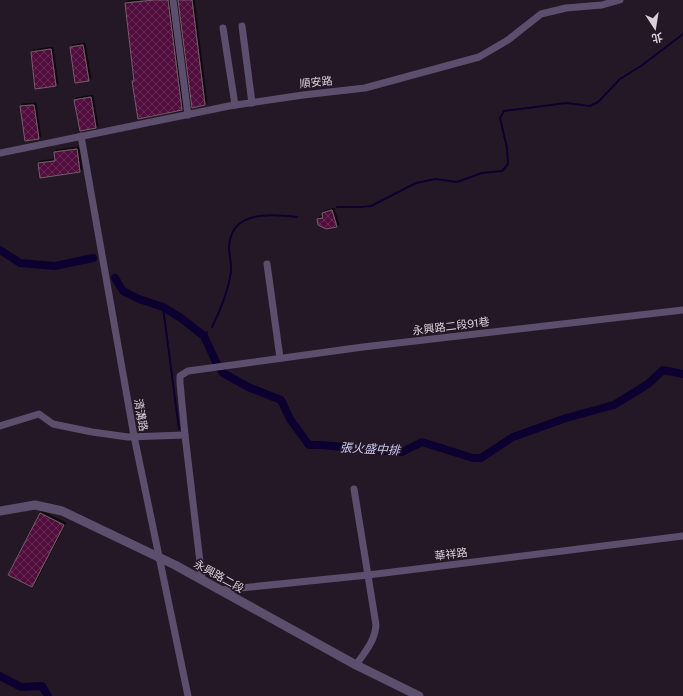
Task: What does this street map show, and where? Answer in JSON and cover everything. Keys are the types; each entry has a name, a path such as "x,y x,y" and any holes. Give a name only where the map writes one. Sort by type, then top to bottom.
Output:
{"street":[{"path":"173,0 188,114"},
{"name":"順安路","path":"0,153 235,105 303,94 365,88 479,57 508,40 541,14 566,8 602,5 620,0"},
{"path":"242,26 252,103"},
{"path":"223,28 235,105"},
{"name":"清溝路","path":"81,136 134,436 188,696"},
{"path":"267,264 280,358"},
{"name":"永興路二段91巷","path":"202,579 185,435 180,376 188,371 280,358 683,310"},
{"path":"0,426 38,414 52,424 92,432 134,436 185,435"},
{"path":"354,489 376,625 375,634 369,647 356,665"},
{"name":"永興路二段","path":"0,510 35,505 62,511 202,579 356,665 418,696"},
{"name":"華祥路","path":"221,590 368,575 683,536"}],"building":[{"path":"168,0 182,110 138,119 132,81 134,81 125,3"},
{"path":"178,0 192,0 205,105 192,108"},
{"path":"83,45 89,81 75,83 70,47"},
{"path":"51,49 56,86 35,89 31,52"},
{"path":"91,97 96,128 80,131 74,100"},
{"path":"34,105 39,139 25,141 20,106"},
{"path":"77,149 80,172 40,178 38,163 55,161 54,152"},
{"path":"332,210 337,227 326,229 318,225 317,219 323,218 322,213"},
{"path":"40,513 64,525 32,587 8,575"}],"waterway":[{"path":"337,207 371,206 416,183 436,179 457,182 482,173 502,171 508,164 507,148 500,118 504,111 566,103 590,106 598,102 620,79 641,66 683,34"},
{"path":"212,327 221,307 230,279 231,269 229,247 231,235 237,226 245,220 265,215 297,217"},
{"path":"0,250 20,263 55,266 93,258"},
{"name":"張火盛中排","path":"115,278 123,291 139,299 163,307 181,318 204,336 217,364 223,373 248,387 281,400 290,419 309,445 402,452 422,442 473,458 481,458 513,437 566,418 614,405 648,384 663,370 683,374"},
{"path":"163,307 179,429"},
{"name":"張火盛中排","path":"204,336 207,332"},
{"path":"0,676 21,687 42,686 48,696"}]}
